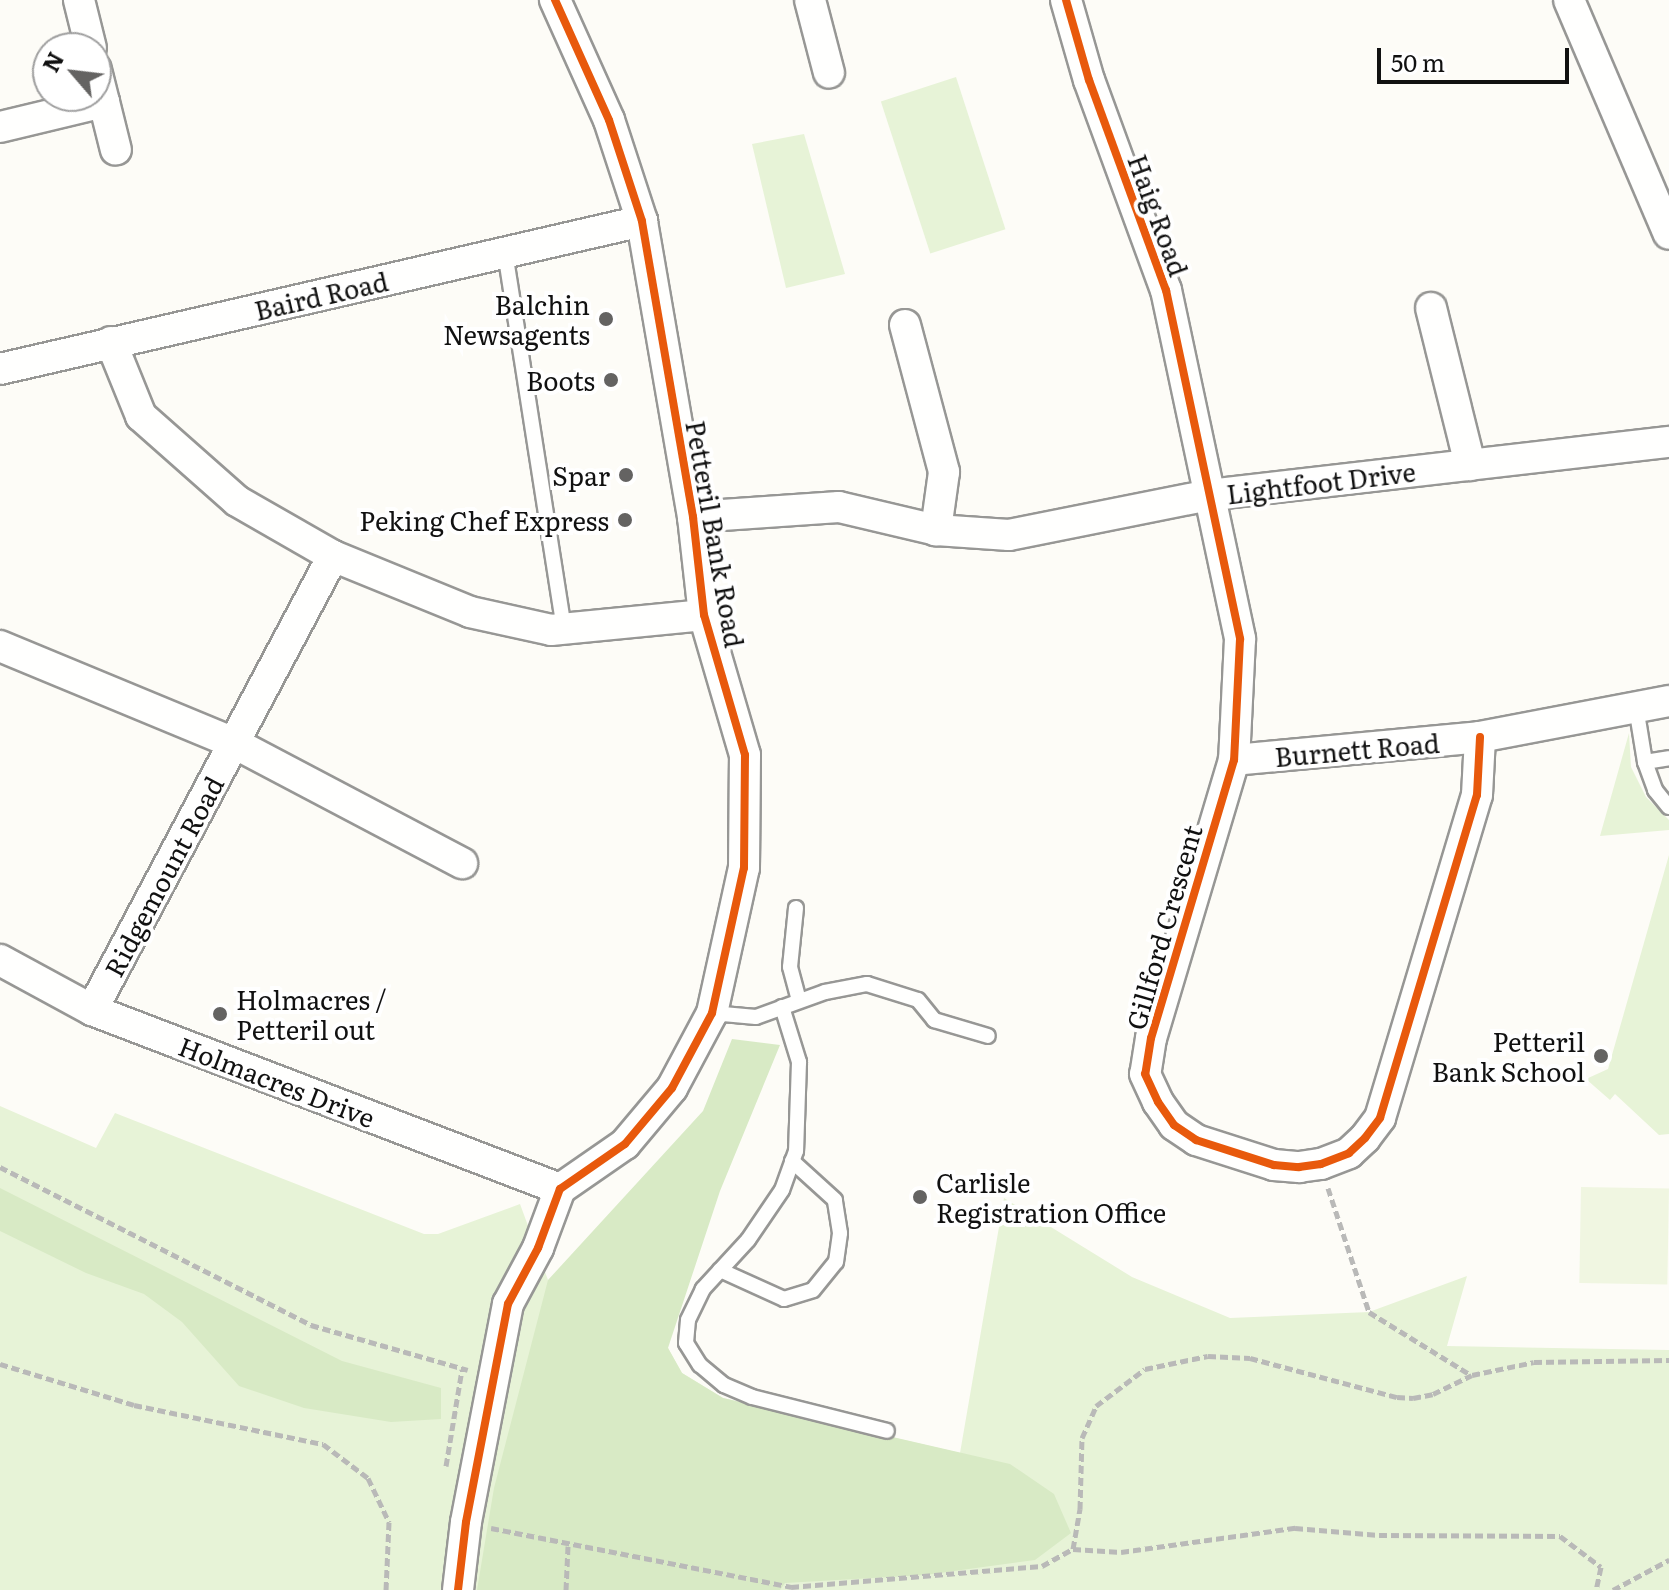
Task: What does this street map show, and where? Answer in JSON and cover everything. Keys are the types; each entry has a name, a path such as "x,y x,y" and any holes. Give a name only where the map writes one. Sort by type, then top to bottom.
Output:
{"street":[{"path":"79,0 87,32"},
{"name":"Petteril Bank Road","path":"555,0 609,120 642,221 693,517 704,615 745,755 744,868 712,1013 672,1088 625,1144 560,1189"},
{"path":"810,0 829,73"},
{"name":"Haig Road","path":"1066,0 1089,80 1166,290 1209,495"},
{"path":"1569,0 1669,234"},
{"path":"0,127 62,112"},
{"path":"106,112 116,150"},
{"name":"Baird Road","path":"0,369 642,221"},
{"path":"1431,308 1470,465"},
{"path":"905,325 944,472 936,530"},
{"path":"111,342 141,416 237,501 333,556 470,612 551,630 704,615"},
{"name":"Lightfoot Drive","path":"693,517 839,507 936,530 1009,535 1209,495 1669,442"},
{"name":"Gillford Crescent","path":"1209,495 1240,639 1234,760 1151,1038 1145,1074 1158,1102 1174,1125 1196,1140 1274,1165 1321,1164 1349,1153 1380,1118 1477,795 1480,737"},
{"name":"Ridgemount Road","path":"92,1010 333,556"},
{"name":"Ridgemount Road","path":"0,646 234,743 462,863"},
{"name":"Burnett Road","path":"1234,760 1480,737 1669,701"},
{"name":"Holmacres Drive","path":"0,960 92,1010 560,1189"},
{"path":"458,1590 466,1522 508,1304 538,1248 560,1189"}],"lane":[{"path":"505,252 564,629"},
{"path":"1636,706 1645,762 1655,790 1669,807"},
{"path":"1645,762 1669,758"},
{"path":"796,908 790,967 799,1001"},
{"path":"712,1013 756,1017 825,992 867,984 918,1000 934,1020 988,1036"},
{"path":"782,1007 799,1062 799,1116 792,1161 782,1190 748,1240 703,1289 688,1320 686,1343 700,1365 724,1385 752,1397 887,1431"},
{"path":"720,1270 784,1299 813,1290 836,1262 840,1233 835,1200 792,1161"}],"path":[{"path":"1321,1164 1369,1312 1472,1375"},
{"path":"0,1167 311,1325 492,1375"},
{"path":"1073,1549 1080,1509 1078,1471 1082,1438 1096,1406 1145,1369 1208,1356 1250,1358 1397,1397 1413,1398 1433,1394 1472,1375 1534,1362 1669,1360"},
{"path":"0,1364 134,1405 323,1444 368,1478 389,1522 386,1590"},
{"path":"466,1522 568,1546 606,1549 791,1587 1042,1566 1073,1549 1121,1552 1295,1528 1379,1535 1560,1536 1601,1567 1596,1590"},
{"path":"566,1590 568,1546"},
{"path":"1613,1590 1669,1560"}],"green space":[{"path":"956,77 1005,229 930,254 881,101"},
{"path":"804,134 845,274 786,288 752,144"},
{"path":"1629,733 1631,767 1646,797 1669,820 1669,830 1600,836"},
{"path":"1669,855 1669,1134 1659,1135 1615,1094 1610,1100 1586,1079 1608,1069"},
{"path":"732,1039 780,1045 720,1191 668,1348 682,1373 723,1398 1010,1464 1054,1494 1071,1533 1035,1560 925,1575 785,1583 780,1590 477,1590 494,1488 548,1280 703,1111"},
{"path":"0,1106 96,1148 115,1113 424,1234 438,1234 520,1204 548,1280 668,1348 682,1373 723,1398 960,1453 1004,1198 1132,1277 1230,1318 1369,1312 1467,1276 1447,1346 1669,1350 1669,1590 0,1590"},
{"path":"1581,1187 1669,1189 1667,1285 1579,1283"},
{"path":"0,1188 342,1361 441,1388 441,1419 391,1422 304,1408 239,1386 182,1322 144,1294 86,1273 0,1231"}],"cycle path":[{"path":"458,1590 466,1522 508,1304 538,1248 560,1189 625,1144 672,1088 712,1013 744,868 745,755 704,615 693,517 642,221 609,120 555,0"},
{"path":"1066,0 1089,80 1166,290 1240,639 1234,760 1151,1038 1145,1074 1158,1102 1174,1125 1196,1140 1274,1165 1299,1167 1321,1164 1349,1153 1365,1138 1380,1118 1477,795 1480,737"}],"place":[{"name":"Balchin Newsagents","path":"606,319"},
{"name":"Boots","path":"611,380"},
{"name":"Spar","path":"626,475"},
{"name":"Peking Chef Express","path":"625,520"},
{"name":"Holmacres / Petteril out","path":"220,1014"},
{"name":"Petteril Bank School","path":"1601,1056"},
{"name":"Carlisle Registration Office","path":"920,1197"}]}
